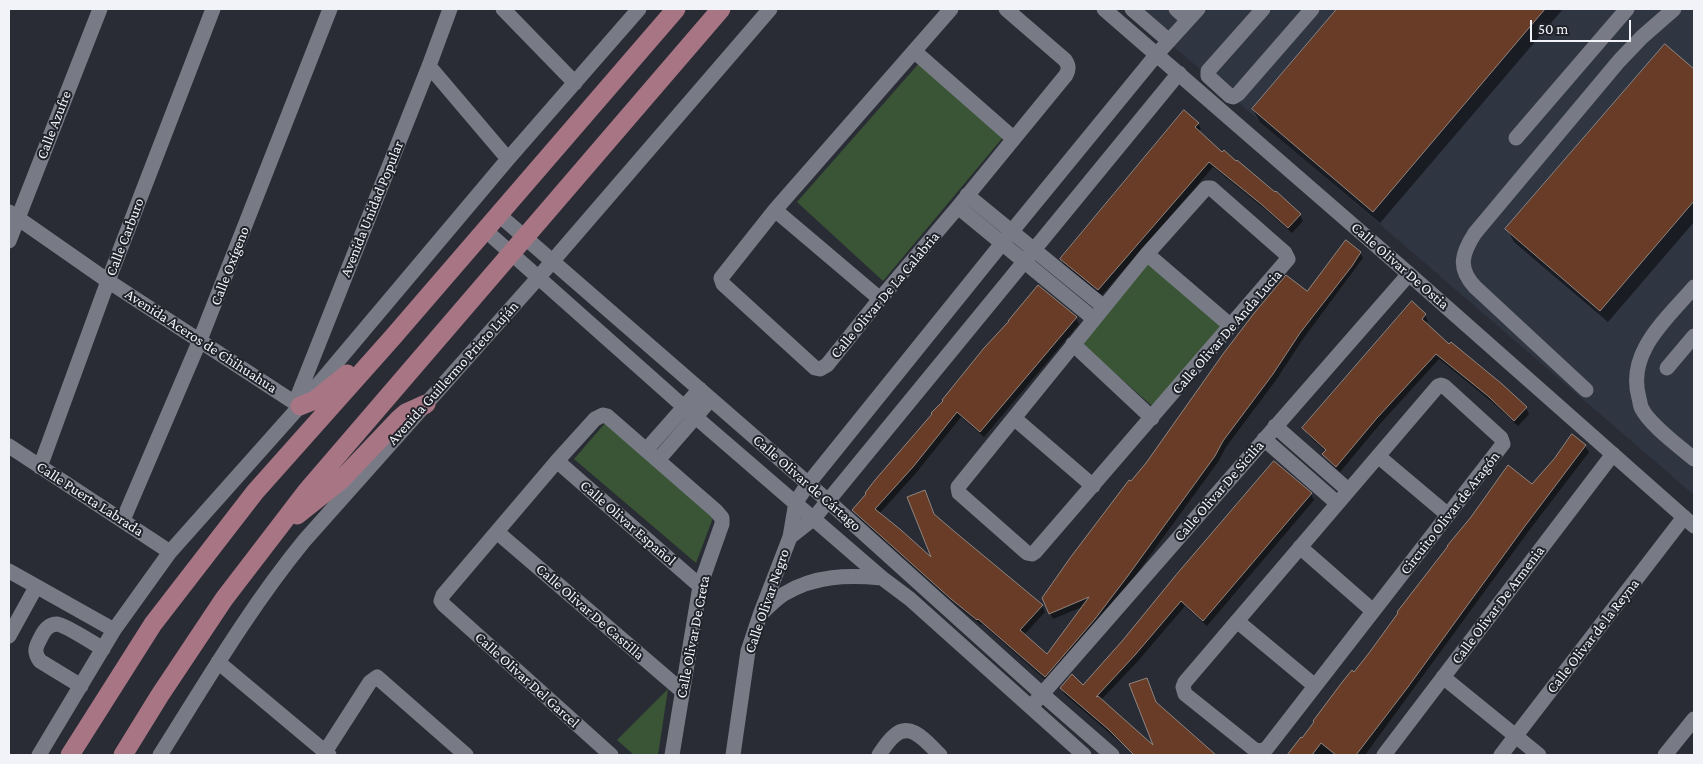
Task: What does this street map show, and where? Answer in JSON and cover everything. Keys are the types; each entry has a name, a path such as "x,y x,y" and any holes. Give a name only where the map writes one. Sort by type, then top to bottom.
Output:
{"main road":[{"path":"70,755 153,624 255,492 676,9"},
{"path":"123,755 160,695 224,599 306,492 721,9"},
{"path":"298,404 310,403 322,395 392,337"},
{"path":"276,531 341,480 389,428 406,413 426,404"},
{"path":"137,755 160,695"}],"street":[{"name":"Calle Azufre","path":"9,241 13,215 100,9"},
{"name":"Calle Carburo","path":"40,467 108,281 213,9"},
{"name":"Calle Oxígeno","path":"123,520 200,340 330,9"},
{"name":"Avenida Unidad Popular","path":"298,404 450,9"},
{"path":"503,9 575,82"},
{"path":"40,755 114,630 170,552 508,159 640,9"},
{"name":"Avenida Guillermo Prieto Luján","path":"160,755 274,577 553,261 770,9"},
{"name":"Calle Olivar De La Calabria","path":"951,9 775,210 721,281 815,368 827,365 1066,75 1068,70 1065,60 1006,9"},
{"name":"Calle Olivar De Ostia","path":"1104,9 1689,521"},
{"path":"1132,9 1173,37"},
{"path":"796,502 808,484 1012,230 1157,54 1193,14 1176,9"},
{"path":"1263,9 1208,72 1208,76 1230,96 1236,96 1312,9"},
{"path":"1516,138 1627,9"},
{"path":"1586,390 1468,280 1464,272 1463,260 1466,246 1619,61 1642,36 1674,9"},
{"path":"914,51 1013,138"},
{"path":"429,66 508,159"},
{"name":"Calle Olivar Negro","path":"790,537 814,518 1179,73"},
{"name":"Calle Olivar De Anda Lucia","path":"1206,188 1211,188 1285,253 1288,259 1035,552 1032,554 1027,553 960,493 958,489 1099,313 1147,254 1206,188"},
{"path":"968,195 1035,249 1099,313"},
{"path":"958,207 1024,262 1099,313"},
{"path":"775,210 880,299"},
{"name":"Calle Olivar de Cártago","path":"498,214 828,501 1112,755"},
{"name":"Avenida Aceros de Chihuahua","path":"13,215 108,281 298,404"},
{"name":"Calle Olivar de Cártago","path":"485,230 690,412 882,578 910,599 1084,755"},
{"path":"1147,254 1231,326"},
{"name":"Calle Olivar De Sicilia","path":"1030,708 1409,274"},
{"path":"1694,287 1651,337 1638,364 1635,384 1642,409 1663,433 1694,459"},
{"path":"1667,368 1694,336"},
{"path":"1073,344 1152,418"},
{"name":"Circuito Olivar de Aragón","path":"1438,386 1444,386 1503,442 1267,748 1259,751 1255,750 1186,694 1183,687 1185,682 1348,490 1438,386"},
{"path":"658,460 690,412 705,394"},
{"path":"647,449 690,412"},
{"name":"Calle Olivar De Creta","path":"444,605 442,601 443,594 557,461 595,419 603,415 608,416 722,518 722,524 700,586 672,755"},
{"path":"1014,418 1093,486"},
{"path":"1275,426 1348,490"},
{"path":"1264,439 1337,503"},
{"name":"Calle Puerta Labrada","path":"9,448 170,552"},
{"name":"Calle Olivar De Armenia","path":"1384,755 1613,454"},
{"path":"1378,456 1448,515"},
{"name":"Calle Olivar Español","path":"557,461 700,586"},
{"name":"Calle Olivar Negro","path":"733,755 748,651 790,537 796,502"},
{"name":"Calle Olivar de la Reyna","path":"1501,755 1689,521"},
{"name":"Calle Olivar De Castilla","path":"498,532 682,691"},
{"path":"1300,547 1373,611"},
{"path":"9,571 114,630"},
{"path":"760,615 782,595 801,584 826,578 852,576 882,578"},
{"path":"9,636 36,587"},
{"name":"Calle Olivar Del Garcel","path":"444,605 611,755"},
{"path":"1237,621 1315,686"},
{"path":"81,686 40,661 36,656 37,644 44,631 50,626 60,625 103,649"},
{"path":"218,662 327,754 370,682 377,678 466,755"},
{"path":"1443,677 1539,755"},
{"path":"1665,755 1694,719"},
{"path":"878,755 894,736 901,731 908,731 916,733 940,755"}],"shaded area":[{"path":"1130,9 1694,9 1694,495"}],"green space":[{"path":"921,61 1005,135 883,281 797,202"},
{"path":"1147,254 1230,326 1158,411 1077,340"},
{"path":"607,421 714,515 696,563 574,459"},
{"path":"668,689 658,755 634,755 617,740"}],"building":[{"path":"1337,9 1545,9 1373,212 1252,109"},
{"path":"1665,44 1694,69 1694,201 1600,311 1505,229"},
{"path":"1184,110 1199,123 1195,127 1222,152 1224,150 1237,160 1301,214 1288,228 1209,162 1098,290 1060,259"},
{"path":"1346,240 1361,252 1352,266 1300,333 1273,374 1223,441 1215,456 1127,577 1095,619 1045,677 978,619 951,599 852,510 1038,285 1077,317 980,432 957,412 913,467 875,509 931,557 907,497 925,490 934,514 1043,605 1020,630 1047,654 1089,597 1049,614 1042,598 1070,558 1129,480 1131,481 1146,463 1223,354 1286,275 1307,291"},
{"path":"1412,301 1426,314 1422,319 1449,344 1451,342 1527,407 1514,421 1488,396 1436,354 1377,418 1336,467 1322,454 1326,450 1302,428"},
{"path":"1572,434 1586,445 1356,755 1336,755 1321,743 1312,755 1287,755 1302,738 1343,681 1352,670 1354,672 1369,653 1397,612 1471,517 1508,465 1532,484 1554,459"},
{"path":"1274,461 1312,493 1203,621 1181,601 1096,697 1098,696 1153,745 1129,684 1147,678 1156,702 1216,755 1134,755 1108,729 1060,688 1072,674 1083,685"}]}
